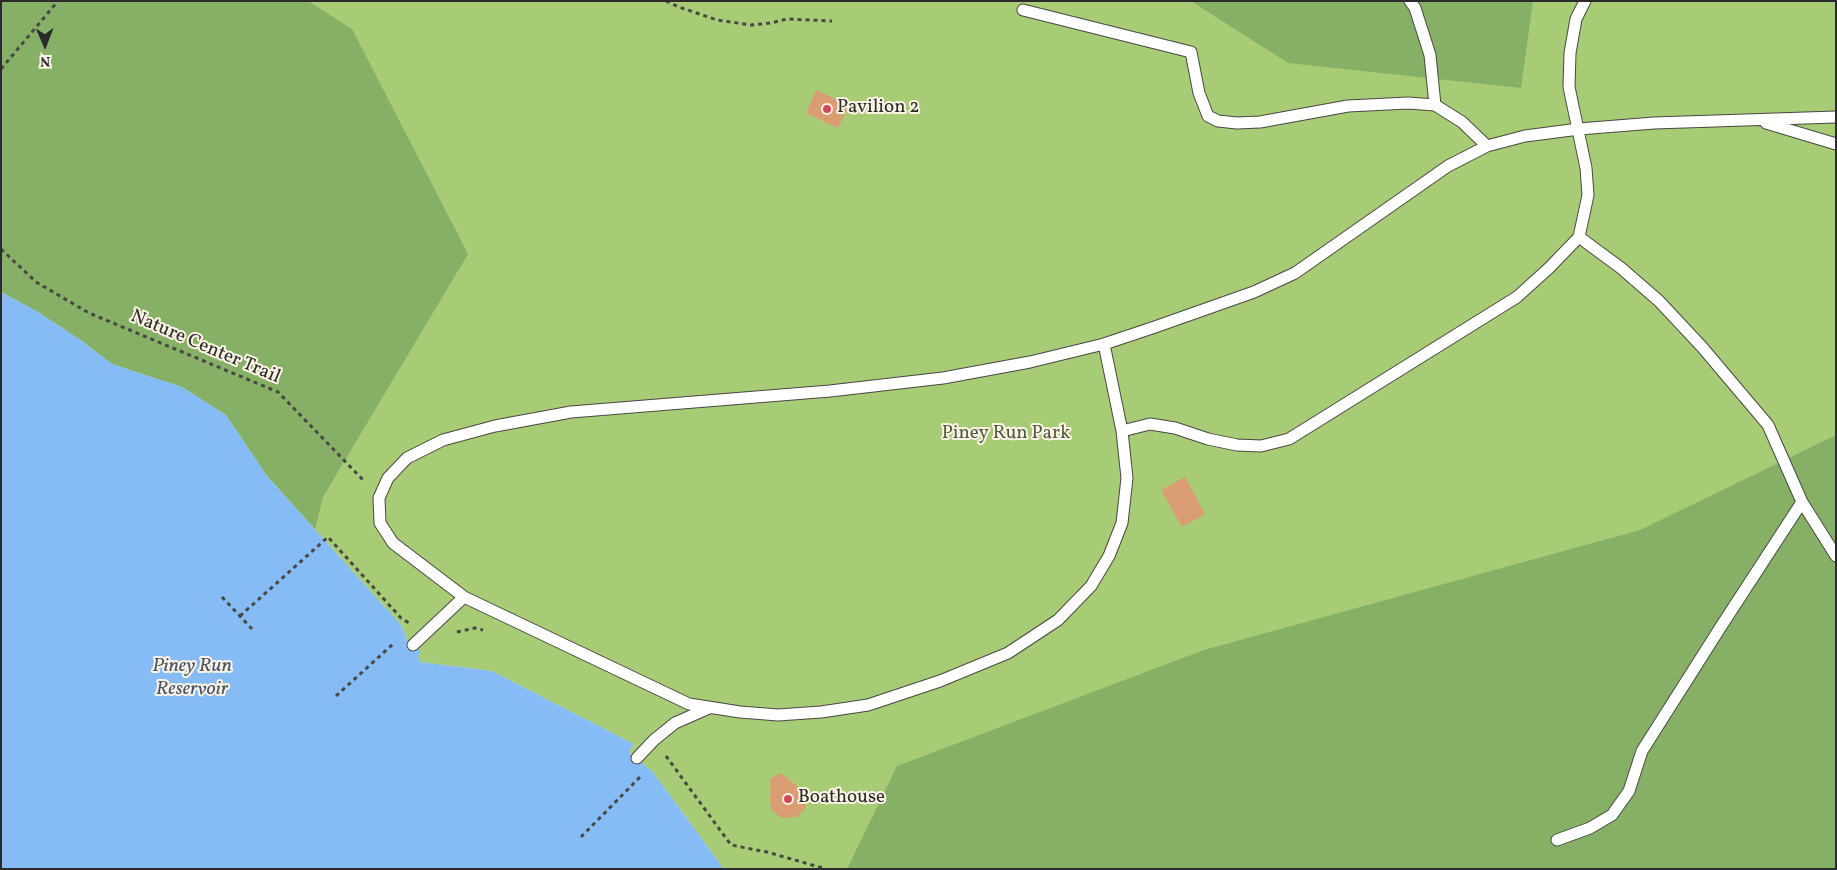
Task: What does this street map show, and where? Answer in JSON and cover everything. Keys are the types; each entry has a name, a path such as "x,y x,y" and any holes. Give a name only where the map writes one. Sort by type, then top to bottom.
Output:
{"lane":[{"path":"1410,1 1415,8 1430,55 1435,105"},
{"path":"1122,431 1150,424 1175,428 1208,440 1237,445 1261,446 1289,439 1516,297 1549,268 1579,237 1588,195 1586,168 1579,128 1569,87 1570,53 1576,19 1585,1"},
{"path":"1023,10 1191,52 1199,93 1208,116 1218,120 1237,123 1260,122 1348,106 1408,103 1435,105 1462,122 1487,146"},
{"path":"1104,344 1122,431 1126,478 1122,523 1109,556 1091,586 1058,620 1008,654 940,681 868,705 778,716 689,704 464,597 393,543 380,523 379,498 388,478 407,458 443,440 494,426 571,412 830,391 942,378 1030,362 1104,344 1254,292 1295,274 1448,166 1487,146 1525,136 1579,128 1654,123 1836,117"},
{"path":"1757,121 1836,144"},
{"path":"1579,237 1621,268 1659,301 1702,346 1768,425 1802,502 1836,556"},
{"path":"1557,840 1590,828 1612,815 1630,791 1642,751 1802,502"},
{"path":"413,645 464,597"},
{"path":"637,758 654,740 675,723 709,708"}],"path":[{"path":"1,69 58,1"},
{"path":"666,1 717,20 750,25 787,19 832,21"},
{"name":"Nature Center Trail","path":"1,249 36,282 89,313 278,392 379,498"},
{"path":"240,616 328,537 401,618 424,636"},
{"path":"222,597 252,629"},
{"path":"451,633 475,628 492,631"},
{"path":"336,696 399,638"},
{"path":"654,740 731,845 767,852 826,869"},
{"path":"581,837 643,774"}],"green space":[{"name":"Piney Run Park","path":"1,1 1836,1 1836,869 724,869 653,772 629,752 634,744 492,671 421,662 407,641 402,626 267,476 226,415 182,387 112,364 82,341 38,312 1,292"},
{"path":"1,1 308,1 352,29 468,254 323,497 315,529 267,476 226,415 182,387 112,364 82,341 38,312 1,292"},
{"path":"1191,1 1533,1 1521,88 1288,63"},
{"path":"1836,435 1836,869 847,869 897,766 1204,650 1640,530"}],"water":[{"name":"Piney Run Reservoir","path":"1,292 38,312 82,341 112,364 182,387 226,415 267,476 402,626 407,641 421,651 418,657 421,662 492,671 634,744 629,752 653,772 724,869 1,869"}],"building":[{"name":"Pavilion 2","path":"816,90 849,105 838,128 806,113"},
{"path":"1185,477 1205,514 1182,527 1161,490"},
{"name":"Boathouse","path":"781,773 804,792 806,807 797,817 782,818 771,810 770,779"}],"place":[{"name":"Pavilion 2","path":"827,109"},
{"name":"Boathouse","path":"788,799"}]}
